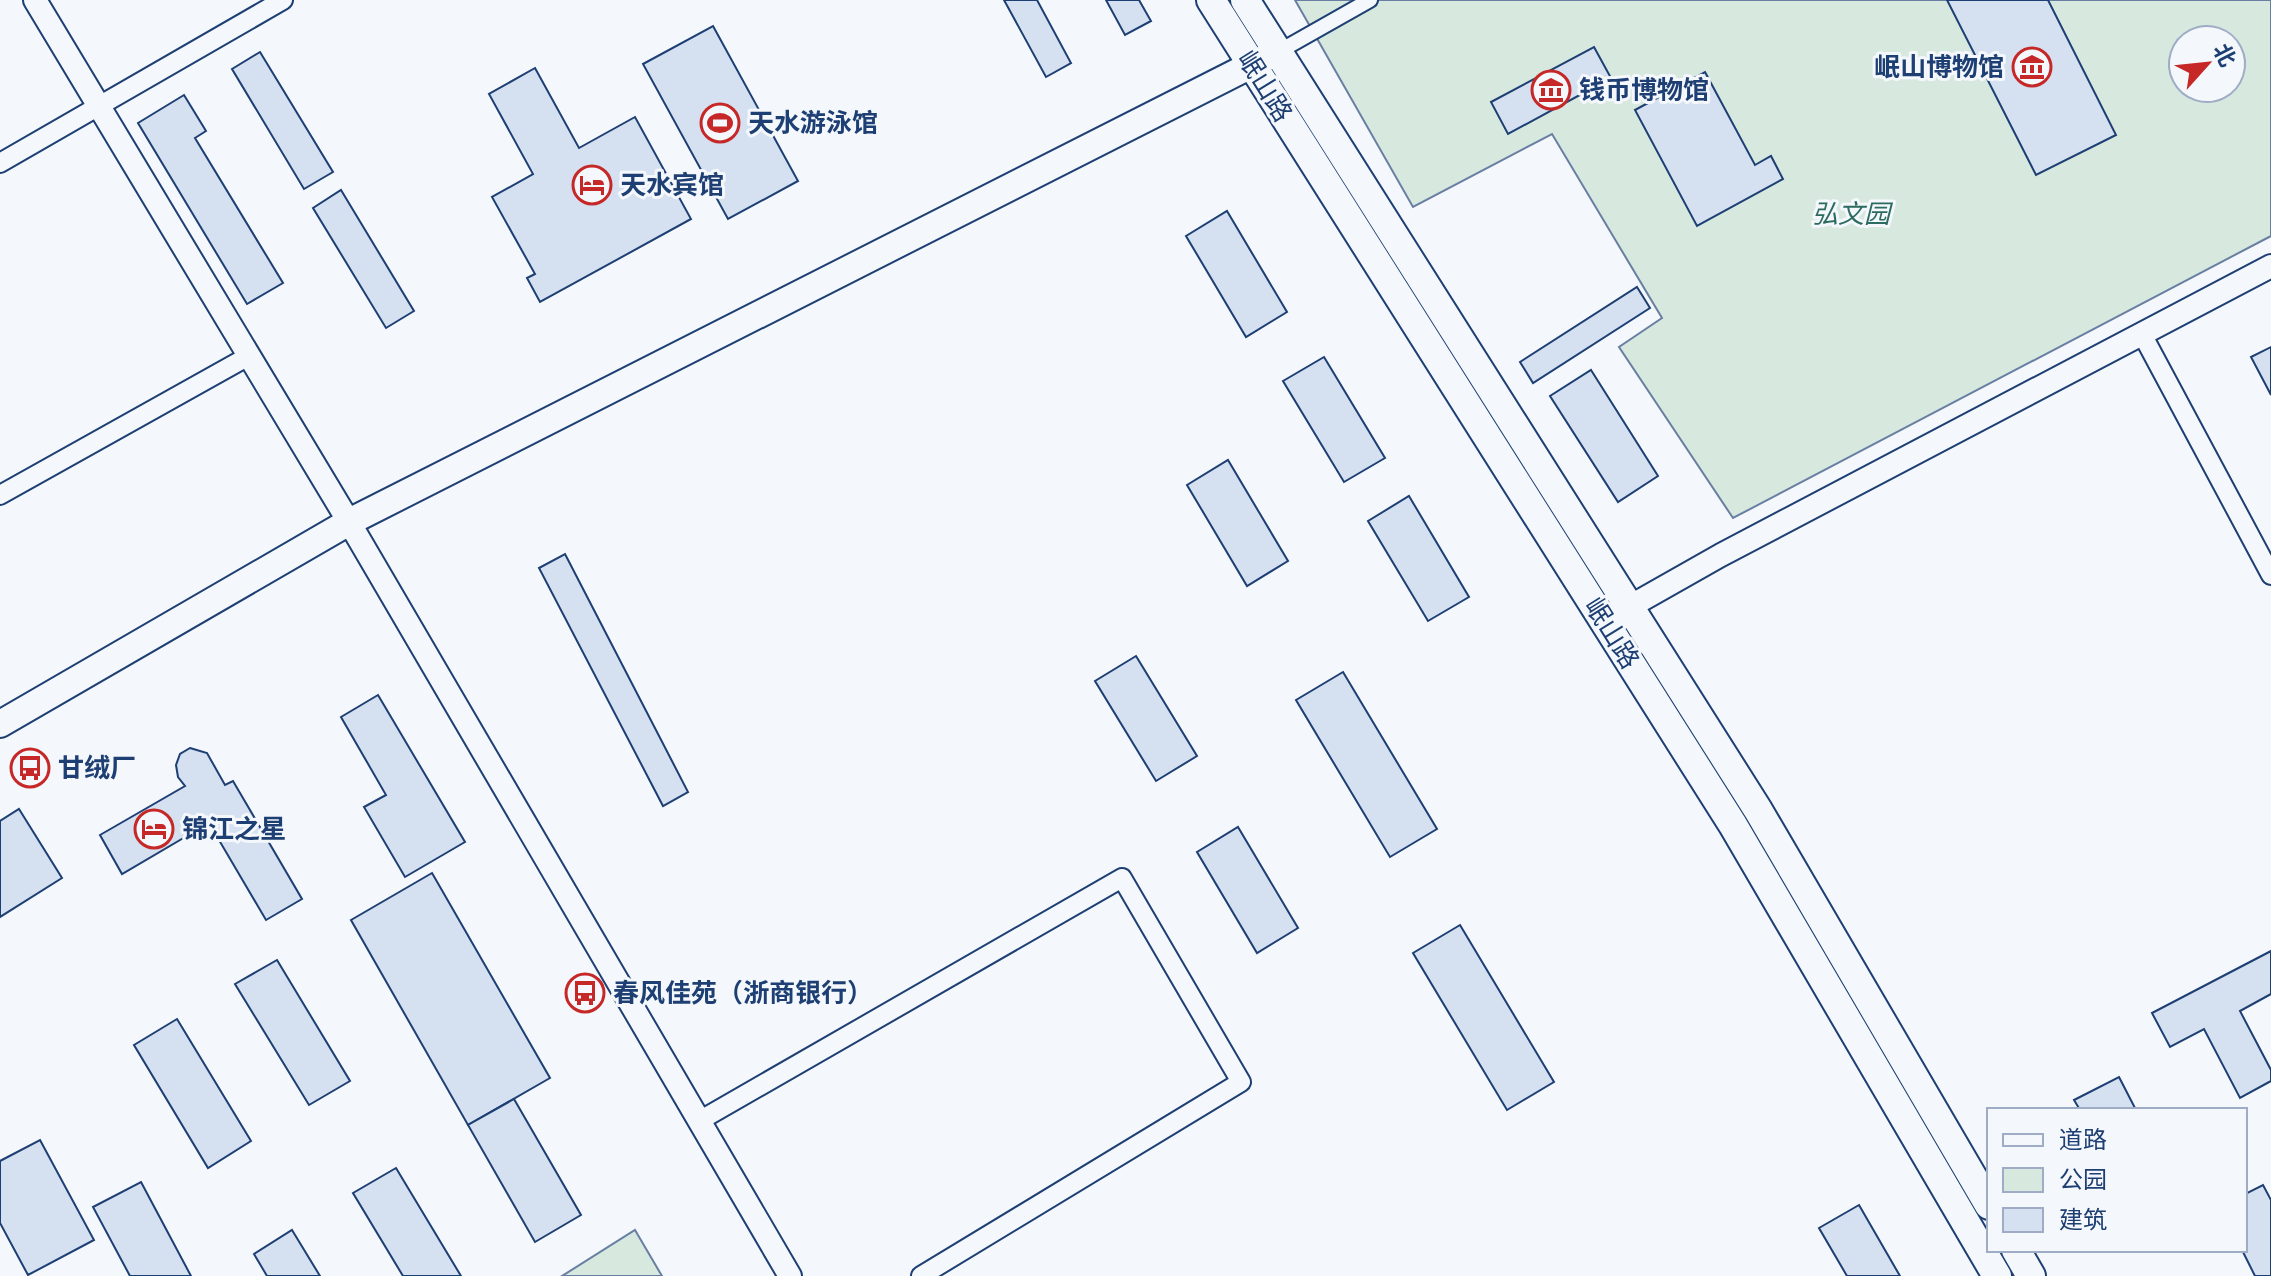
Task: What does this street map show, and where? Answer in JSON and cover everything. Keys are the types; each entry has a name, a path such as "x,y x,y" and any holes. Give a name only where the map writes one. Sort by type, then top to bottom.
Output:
{"main road":[{"name":"岷山路","path":"1211,0 1733,825 1997,1276"},
{"name":"岷山路","path":"1245,0 1758,810 1987,1202"},
{"path":"0,724 349,522 1278,52"},
{"path":"2017,1252 2031,1276"}],"street":[{"path":"35,0 349,522 790,1276"},
{"path":"0,163 283,0"},
{"path":"1278,52 1370,0"},
{"path":"1604,622 1721,555 2271,266"},
{"path":"2142,334 2271,575"},
{"path":"0,495 247,357"},
{"path":"699,1121 1122,878 1241,1082 921,1276"}],"green space":[{"name":"弘文园","path":"1295,0 2271,0 2271,236 1733,518 1619,347 1662,318 1552,134 1413,207"},
{"path":"635,1230 662,1276 562,1276"}],"building":[{"path":"1004,0 1037,0 1071,63 1046,77"},
{"path":"1106,0 1139,0 1151,21 1125,35"},
{"name":"岷山博物馆","path":"1947,0 2048,0 2116,135 2036,175"},
{"name":"天水游泳馆","path":"713,26 798,181 728,219 643,64"},
{"name":"钱币博物馆","path":"1594,47 1611,78 1508,134 1491,102"},
{"path":"260,52 333,172 304,189 232,69"},
{"name":"天水宾馆","path":"535,68 579,148 635,117 691,219 540,302 527,278 535,274 492,197 533,174 489,94"},
{"path":"1705,72 1755,165 1771,156 1783,179 1697,226 1635,110"},
{"path":"184,95 206,131 195,138 283,283 247,304 138,123"},
{"path":"341,190 414,311 386,328 313,208"},
{"path":"1227,211 1287,312 1246,337 1186,236"},
{"path":"1637,287 1650,308 1533,383 1520,362"},
{"path":"2271,347 2271,395 2251,357"},
{"path":"1324,357 1385,458 1344,482 1283,381"},
{"path":"1591,370 1658,476 1618,502 1550,396"},
{"path":"1228,460 1288,561 1247,586 1187,485"},
{"path":"1409,496 1469,597 1428,621 1368,521"},
{"path":"565,554 688,792 663,806 539,568"},
{"path":"1136,656 1197,756 1156,781 1095,681"},
{"path":"1343,672 1437,829 1390,857 1296,700"},
{"path":"378,695 465,842 405,877 364,807 386,795 341,717"},
{"name":"锦江之星","path":"190,748 207,753 225,785 233,781 302,899 266,920 209,823 122,874 100,835 185,786 178,777 176,765 180,754"},
{"path":"19,809 62,878 0,917 0,821"},
{"path":"1238,827 1298,928 1257,953 1197,852"},
{"path":"432,873 550,1078 468,1125 351,920"},
{"path":"1460,925 1554,1082 1507,1110 1413,953"},
{"path":"2271,951 2271,994 2240,1011 2271,1070 2271,1081 2240,1098 2204,1029 2170,1047 2152,1013"},
{"path":"277,960 350,1081 309,1105 235,984"},
{"path":"177,1019 251,1141 208,1168 134,1045"},
{"path":"2119,1077 2135,1108 2079,1108 2074,1100"},
{"path":"514,1099 581,1215 535,1242 468,1125"},
{"path":"40,1140 94,1240 28,1275 0,1223 0,1161"},
{"path":"396,1168 461,1276 403,1276 353,1193"},
{"path":"141,1182 191,1276 130,1276 93,1207"},
{"path":"2263,1185 2271,1200 2271,1276 2255,1276 2243,1252 2247,1252 2247,1193"},
{"path":"1859,1205 1900,1276 1847,1276 1819,1228"},
{"path":"292,1230 320,1276 267,1276 254,1254"}],"place":[{"name":"岷山博物馆","path":"2032,67"},
{"name":"钱币博物馆","path":"1551,90"},
{"name":"天水游泳馆","path":"720,123"},
{"name":"天水宾馆","path":"592,185"},
{"name":"甘绒厂","path":"30,768"},
{"name":"锦江之星","path":"154,829"},
{"name":"春风佳苑（浙商银行）","path":"585,993"}]}
